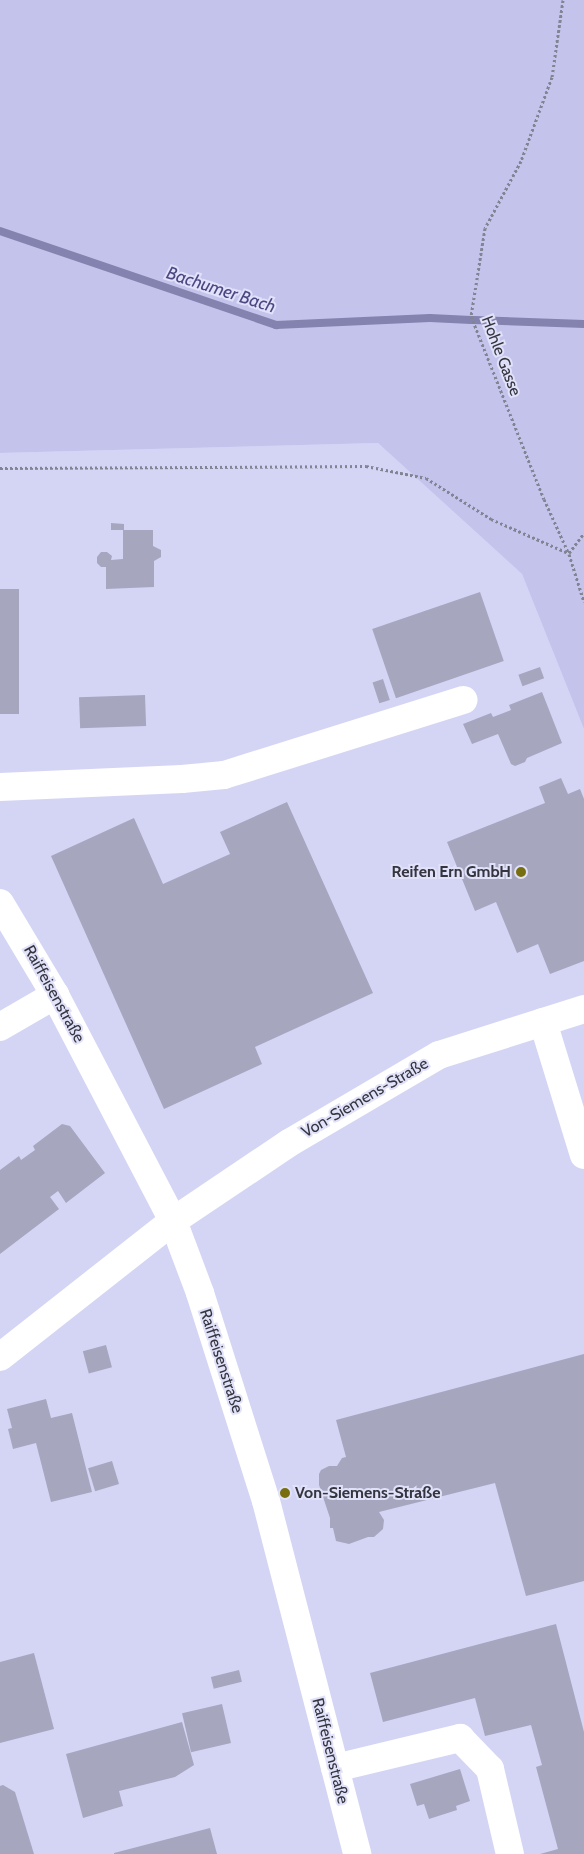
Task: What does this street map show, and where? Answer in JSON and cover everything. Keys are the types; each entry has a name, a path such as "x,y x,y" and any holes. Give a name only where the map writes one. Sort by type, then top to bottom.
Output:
{"street":[{"path":"0,788 182,779 224,774 464,700"},
{"name":"Raiffeisenstraße","path":"0,902 55,996 173,1221 200,1293 266,1501 357,1854"},
{"path":"0,1027 55,996"},
{"name":"Von-Siemens-Straße","path":"0,1357 173,1221 289,1143 439,1055 584,1009"},
{"path":"543,1022 584,1155"},
{"path":"335,1768 460,1738 490,1769 510,1854"}],"path":[{"name":"Hohle Gasse","path":"563,0 552,77 521,161 486,228 471,316 544,499 569,554 584,602"},
{"path":"0,468 366,466 426,478 491,519 569,554 584,533"}],"shaded area":[{"path":"0,0 584,0 584,729 522,574 378,443 0,453"},
{"path":"378,443 522,574 584,729 584,1854 0,1854 0,453"}],"building":[{"path":"111,523 124,524 124,530 153,530 153,546 161,550 161,557 154,561 154,587 106,589 106,567 101,567 97,563 97,557 101,552 107,552 112,556 111,560 123,559 123,530 111,530"},
{"path":"0,589 19,589 19,714 0,714"},
{"path":"480,592 504,661 396,698 372,629"},
{"path":"540,667 544,678 522,686 518,675"},
{"path":"383,679 390,700 379,703 373,682"},
{"path":"542,692 562,743 527,758 525,762 515,766 511,764 498,734 472,744 463,724 491,713 493,717 511,710 509,705"},
{"path":"145,695 146,726 80,728 79,697"},
{"name":"Reifen Ern GmbH","path":"561,778 568,794 580,789 584,799 584,961 550,974 538,944 517,953 496,902 475,911 447,842 545,803 539,787"},
{"path":"287,802 373,993 255,1047 262,1064 164,1109 51,856 134,818 163,884 230,854 220,832"},
{"path":"62,1124 70,1126 105,1173 66,1203 58,1191 50,1197 59,1209 0,1254 0,1170 19,1156 21,1160 35,1150 33,1146"},
{"path":"106,1345 112,1367 89,1373 83,1351"},
{"path":"584,1354 584,1581 526,1596 495,1483 379,1512 384,1520 383,1529 374,1537 368,1537 349,1544 336,1541 333,1528 330,1528 330,1518 319,1485 319,1474 321,1470 329,1466 337,1466 342,1458 346,1457 336,1420"},
{"path":"46,1399 51,1418 72,1413 92,1492 51,1502 36,1443 13,1449 8,1429 12,1428 7,1409"},
{"path":"112,1461 119,1484 95,1491 88,1468"},
{"path":"556,1624 584,1732 584,1854 540,1854 558,1849 536,1767 542,1765 531,1725 485,1736 475,1698 383,1722 370,1673"},
{"path":"34,1653 54,1729 0,1743 0,1662"},
{"path":"239,1670 242,1682 214,1689 211,1677"},
{"path":"222,1704 231,1743 191,1752 182,1713"},
{"path":"182,1722 194,1765 175,1777 119,1791 123,1806 83,1818 66,1754"},
{"path":"460,1769 470,1801 456,1806 457,1810 429,1819 424,1804 417,1806 410,1784"},
{"path":"3,1785 15,1792 34,1854 0,1854 0,1786"},
{"path":"210,1828 217,1854 114,1854 114,1853"}],"waterway":[{"name":"Bachumer Bach","path":"0,231 276,325 430,318 471,320"},
{"name":"Bachumer Bach","path":"474,320 584,324"}],"place":[{"name":"Reifen Ern GmbH","path":"521,872"},
{"name":"Von-Siemens-Straße","path":"285,1493"}]}
